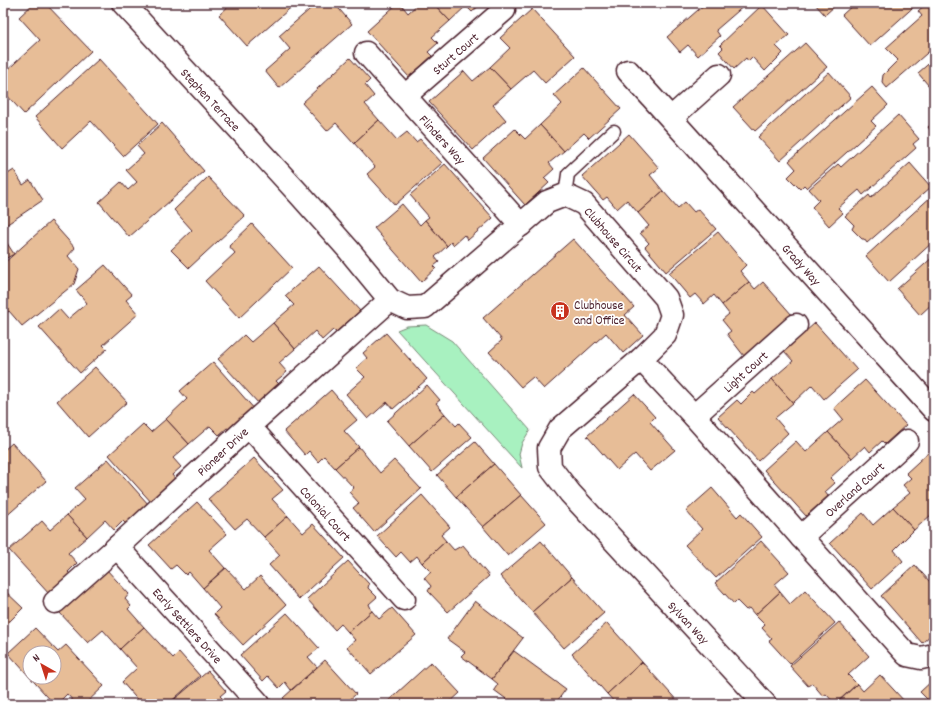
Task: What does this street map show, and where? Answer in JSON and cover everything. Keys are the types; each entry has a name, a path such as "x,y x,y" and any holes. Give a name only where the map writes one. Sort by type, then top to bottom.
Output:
{"street":[{"name":"Stephen Terrace","path":"123,3 300,195 390,300"},
{"name":"Sturt Court","path":"405,96 504,10"},
{"name":"Flinders Way","path":"366,53 520,225"},
{"name":"Grady Way","path":"628,71 934,410"},
{"path":"671,118 719,74"},
{"path":"390,300 407,308 425,307 547,202 565,195"},
{"name":"Clubhouse Circut","path":"565,195 584,204 666,298 672,316 664,336 641,359 560,429 549,448 550,467 570,493 614,541"},
{"name":"Pioneer Drive","path":"55,602 248,426 390,300"},
{"name":"Light Court","path":"694,416 796,325"},
{"path":"641,359 694,416 907,655 921,658 934,656"},
{"name":"Colonial Court","path":"248,426 404,599"},
{"name":"Overland Court","path":"801,537 907,441"},
{"name":"Sylvan Way","path":"614,541 764,704"},
{"name":"Early Settlers Drive","path":"117,547 259,704"}],"lane":[{"path":"565,195 568,174 614,131"}],"green space":[{"path":"426,325 452,341 530,430 522,443 519,454 522,468 397,330 407,326"}],"building":[{"path":"3,3 13,3 3,12"},
{"path":"34,3 45,3 91,51 24,114 3,91 3,74 40,40 19,17"},
{"path":"232,3 296,3 247,46 219,15"},
{"path":"317,3 334,3 352,24 279,88 265,71 290,49 279,36"},
{"path":"398,3 400,3 408,13 419,3 433,3 450,21 432,37 438,43 428,52 432,56 409,77 367,31"},
{"path":"433,3 482,3 472,12 466,6 450,21"},
{"path":"483,3 494,3 488,8"},
{"path":"706,3 743,3 745,5 716,30 720,36 698,56 688,45 680,52 667,37"},
{"path":"814,3 838,3 825,15"},
{"path":"855,3 918,3 870,46 842,15"},
{"path":"927,3 934,3 934,47 887,88 882,82 883,75 898,60 886,48 922,16 918,11"},
{"path":"762,5 789,35 776,46 783,53 765,71 752,57 748,61 746,58 734,69 719,52 723,48 720,45"},
{"path":"532,9 575,56 545,83 533,70 511,89 490,67 510,48 500,38"},
{"path":"805,43 827,67 755,131 733,107"},
{"path":"350,58 370,80 365,85 374,96 365,104 379,120 354,143 336,123 327,131 302,103"},
{"path":"99,59 158,124 123,156 91,121 62,148 35,117"},
{"path":"934,59 934,92 918,73"},
{"path":"490,67 511,89 493,105 506,120 473,150 429,102 464,71 473,81"},
{"path":"584,68 621,109 589,138 584,133 564,151 540,125 562,104 554,95"},
{"path":"829,72 851,97 780,161 758,137"},
{"path":"872,87 888,105 871,121 876,126 807,188 804,185 800,189 788,177 796,169 789,161"},
{"path":"898,115 919,139 913,144 916,148 863,195 859,190 838,208 843,213 829,226 812,207 819,200 809,189 838,164 841,167"},
{"path":"379,120 397,140 407,132 416,142 420,139 442,163 395,205 367,174 375,167 354,143"},
{"path":"934,122 934,135 928,127"},
{"path":"162,123 204,171 129,237 99,202 121,182 128,190 137,182 126,170 144,154 137,146"},
{"path":"540,125 564,151 549,163 554,169 544,178 549,183 525,205 483,158 515,129 525,139"},
{"path":"629,134 659,168 650,175 663,191 638,213 627,200 617,209 607,197 603,200 582,176"},
{"path":"910,163 931,187 867,243 852,229 854,225 845,216 869,195 871,198"},
{"path":"445,164 493,218 468,240 464,235 453,245 451,242 447,246 425,220 429,217 410,195"},
{"path":"14,170 23,185 30,180 43,200 3,227 3,177"},
{"path":"208,177 245,216 189,268 171,250 192,230 174,210"},
{"path":"663,191 678,208 685,202 694,212 698,209 716,229 666,272 645,247 649,243 640,233 649,226 638,213"},
{"path":"934,194 934,241 889,282 866,256"},
{"path":"402,204 420,225 425,220 447,246 435,257 439,262 434,266 436,268 421,282 374,228"},
{"path":"51,221 75,248 68,256 79,269 74,284 22,326 9,311 3,316 3,264"},
{"path":"252,224 292,268 239,318 205,281 235,253 229,246"},
{"path":"718,232 746,265 740,271 749,282 722,305 714,295 704,304 695,294 690,298 669,273"},
{"path":"3,237 14,254 3,260"},
{"name":"Clubhouse and Office","path":"573,239 634,307 625,315 643,335 623,353 606,333 544,389 533,377 521,387 489,352 502,340 483,318"},
{"path":"934,256 934,302 920,315 897,289"},
{"path":"105,265 132,295 126,300 138,314 103,345 107,349 80,373 39,327 59,309 68,319 87,303 76,290"},
{"path":"319,266 360,311 336,332 333,330 322,340 315,331 295,349 273,323 294,305 285,296"},
{"path":"749,282 755,289 763,282 792,315 744,356 727,334 731,331 722,320 729,314 722,305"},
{"path":"273,323 295,349 279,363 287,372 276,381 280,385 259,404 218,359 244,335 251,342"},
{"path":"815,323 857,370 824,399 812,385 793,403 772,379 793,361 784,351"},
{"path":"386,333 427,379 393,409 387,402 368,419 346,394 365,377 356,368 367,358 363,353"},
{"path":"213,362 256,411 233,431 227,428 219,435 210,426 189,444 166,419 187,399 180,391"},
{"path":"95,367 127,402 88,437 57,401"},
{"path":"772,379 793,403 775,418 788,433 758,461 718,417 737,400 741,404 753,392 755,394"},
{"path":"865,380 906,425 885,444 882,441 870,452 865,446 852,458 828,432 843,419 834,408"},
{"path":"427,385 440,400 436,403 445,414 409,446 387,421"},
{"path":"331,390 357,420 344,431 359,447 335,468 324,456 318,462 309,451 305,455 284,431"},
{"path":"634,394 655,417 650,422 675,450 650,471 635,454 617,470 587,436"},
{"path":"445,414 456,426 459,423 472,437 432,472 409,446"},
{"path":"166,419 189,444 173,458 181,467 172,475 177,481 152,503 109,455 143,424 151,432"},
{"path":"828,432 852,458 830,478 835,483 825,492 828,496 806,516 764,470 796,441 806,452"},
{"path":"475,442 494,464 456,497 437,475"},
{"path":"12,443 46,481 3,519 3,451"},
{"path":"359,447 380,473 394,460 421,489 374,532 353,508 359,503 349,492 354,488 335,468"},
{"path":"930,451 934,456 934,518 931,515 914,530 893,507 910,493 903,485 911,478 906,473"},
{"path":"254,458 283,490 272,499 288,516 264,537 247,519 235,529 208,499"},
{"path":"108,459 149,505 127,525 123,521 114,530 105,520 87,537 67,515 85,499 75,488"},
{"path":"494,464 521,495 483,527 456,497"},
{"path":"712,488 737,517 741,513 762,537 716,578 685,545 702,529 686,511"},
{"path":"422,495 450,527 441,535 446,541 422,563 417,556 410,562 401,552 396,557 377,536"},
{"path":"521,495 546,523 508,556 483,527"},
{"path":"197,502 227,534 209,550 225,568 203,588 189,572 186,575 176,565 171,569 149,545"},
{"path":"893,507 914,530 894,550 903,561 872,589 830,543 863,513 873,525"},
{"path":"67,515 87,537 68,553 77,563 68,572 71,575 50,595 9,550 42,521 50,530"},
{"path":"288,516 303,533 313,524 344,558 299,599 269,565 280,555 264,537"},
{"path":"446,541 454,550 463,545 489,576 448,612 428,591 431,586 424,578 431,572 422,563"},
{"path":"541,541 572,577 532,612 500,576"},
{"path":"761,541 789,572 774,585 780,592 755,615 749,608 746,610 737,601 734,604 715,583"},
{"path":"348,561 369,584 368,588 377,597 369,604 372,611 348,632 341,624 335,630 307,599"},
{"path":"915,565 930,582 934,579 934,632 922,643 881,596"},
{"path":"226,568 246,589 260,576 286,605 243,645 214,614 220,608 203,588"},
{"path":"106,569 129,594 125,599 131,606 128,609 144,627 120,649 103,630 88,643 59,612"},
{"path":"572,577 604,613 564,648 532,612"},
{"path":"3,589 23,608 3,628"},
{"path":"805,590 835,623 790,664 769,641 772,639 762,628 765,625 755,615 780,592 790,604"},
{"path":"475,601 523,638 492,679 461,656 465,652 447,639"},
{"path":"392,608 416,635 371,674 347,647 355,640 348,632 372,611 379,619"},
{"path":"287,613 319,648 308,657 317,667 291,690 285,682 279,688 268,676 263,681 240,655"},
{"path":"839,622 869,656 848,675 857,684 835,704 826,694 823,696 812,683 808,686 790,666"},
{"path":"607,623 642,662 607,694 572,654"},
{"path":"144,627 173,658 179,652 200,676 168,704 141,704 122,682 137,668 120,649"},
{"path":"35,628 51,645 22,645 22,669 8,653"},
{"path":"66,645 104,686 85,704 76,704 67,694 57,704 54,704 37,685 62,685 62,648"},
{"path":"514,651 566,689 555,704 513,704 494,690 498,684 492,679"},
{"path":"325,660 356,694 345,704 288,704 283,698"},
{"path":"431,662 460,693 448,704 386,703"},
{"path":"642,662 680,704 616,704 607,694"},
{"path":"208,671 226,691 220,696 228,704 169,704"},
{"path":"880,675 907,704 836,704 857,684 863,691"},
{"path":"934,679 934,704 932,704 920,692"}],"place":[{"name":"Clubhouse and Office","path":"560,311"}]}
